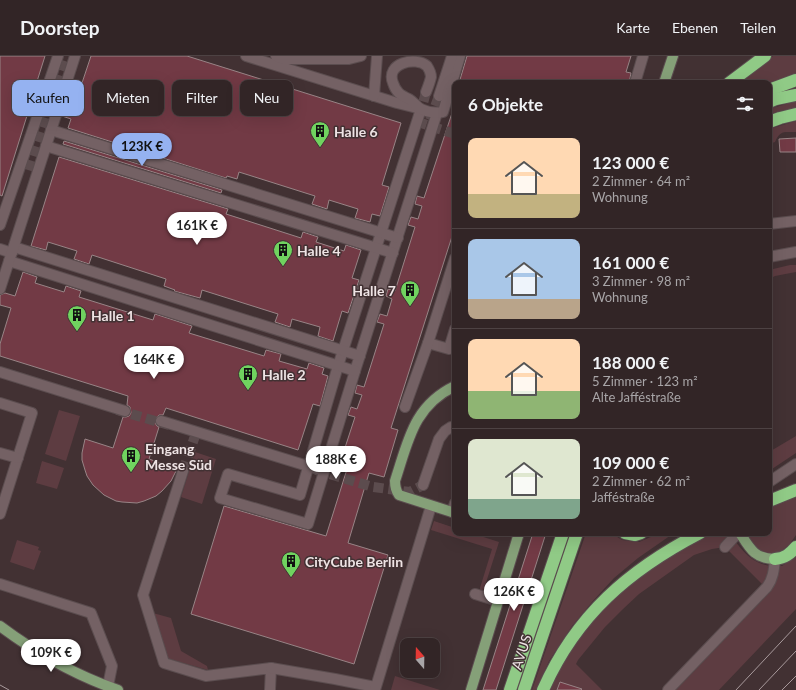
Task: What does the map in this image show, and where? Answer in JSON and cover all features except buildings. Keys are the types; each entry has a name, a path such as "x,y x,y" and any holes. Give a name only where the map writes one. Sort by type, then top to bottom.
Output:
{"highway":[{"path":"733,80 752,56"},
{"path":"733,80 765,56"},
{"path":"772,89 796,80"},
{"path":"772,101 796,95"},
{"path":"772,121 796,114"},
{"path":"772,501 796,490"},
{"name":"AVUS","path":"510,690 562,536"},
{"name":"AVUS","path":"524,690 576,536"},
{"path":"543,690 561,654 577,630 609,595 627,579 662,554 694,536"},
{"path":"775,559 786,557 796,547"}],"main road":[{"path":"665,80 673,56"},
{"path":"452,388 444,392 421,414 406,443 395,481 395,489 399,495 431,506 452,509"},
{"path":"471,690 517,536"},
{"path":"741,536 755,554 767,559 775,559"},
{"path":"0,626 50,660 82,676 118,690"}],"lane":[{"path":"0,226 58,56"},
{"path":"0,289 75,56"},
{"path":"246,56 374,96 438,113 443,112 452,82"},
{"path":"276,56 283,59 349,59 361,56"},
{"path":"374,96 377,56"},
{"path":"439,96 452,56"},
{"path":"453,80 460,56"},
{"path":"636,80 643,56"},
{"path":"421,109 411,100 403,97 395,90 392,81 392,74 393,70 400,61 406,58 416,57 425,63 431,78 426,92"},
{"path":"421,109 343,350 300,495 228,474 220,498 308,524 355,371 438,113"},
{"path":"51,130 398,238"},
{"path":"46,146 393,253"},
{"path":"772,224 796,221"},
{"path":"0,249 355,371"},
{"path":"772,256 796,252"},
{"path":"11,254 360,356"},
{"path":"405,407 450,288 452,276"},
{"path":"428,343 449,349 452,339"},
{"path":"0,372 125,411"},
{"path":"0,403 32,413 0,514"},
{"path":"161,422 324,471"},
{"path":"423,485 439,439 445,431 452,427"},
{"path":"0,453 18,458"},
{"path":"772,480 796,464"},
{"path":"183,471 143,595 164,663 206,676 271,668 335,679 375,688 431,506"},
{"path":"662,554 687,536"},
{"path":"725,547 736,536"},
{"path":"668,690 767,588 771,582 774,572 775,559"},
{"path":"0,584 91,613 112,666 108,686"},
{"path":"475,594 498,601"},
{"path":"270,690 271,668"}],"shaded area":[{"path":"773,56 796,56 796,75 772,85 772,80 743,80"},
{"path":"796,101 796,108 772,114 772,108"},
{"path":"796,121 796,132 783,132 779,135 775,142 772,143 772,128"},
{"path":"796,265 796,272 772,278 772,269"},
{"path":"59,410 80,416 66,461 45,454"},
{"path":"796,436 796,453 772,469 772,450"},
{"path":"195,452 216,459 202,504 181,497"},
{"path":"42,461 64,468 57,489 36,483"},
{"path":"796,494 796,535 789,545 781,551 764,553 755,548 747,536 772,536 772,505"},
{"path":"434,521 452,527 452,536 480,536 499,542 483,592 480,588 492,549 431,530"},
{"path":"585,536 616,536 622,540 639,542 653,536 670,536 638,558 614,578 592,602 572,626 549,661 536,690 532,690"},
{"path":"706,536 732,536 740,547 752,559 764,565 782,566 791,560 796,554 796,609 719,690 676,690 770,592 725,547 712,549 694,555 639,594 605,627 578,660 576,664 602,690 550,690 574,642 609,600 662,560"},
{"path":"17,540 39,547 38,550 41,551 34,570 10,562"},
{"path":"153,613 171,618 181,651 207,666 208,670 166,658"},
{"path":"395,676 440,690 391,690"}],"tunnel":[{"path":"28,170 64,56"},
{"path":"426,92 418,122 452,133"},
{"path":"430,120 439,96"},
{"path":"117,410 169,425"},
{"path":"183,471 196,433"},
{"path":"316,470 373,487 410,492 423,485"}],"tram line":[{"path":"736,690 796,626"},
{"path":"759,690 796,651"},
{"path":"782,690 796,676"},
{"path":"0,685 9,690"}],"place":[{"name":"Halle 6","path":"320,148"},
{"name":"Halle 4","path":"283,267"},
{"name":"Halle 7","path":"410,307"},
{"name":"Halle 1","path":"77,332"},
{"name":"Halle 2","path":"248,391"},
{"name":"Eingang Messe Süd","path":"131,473"},
{"name":"CityCube Berlin","path":"291,578"}]}
